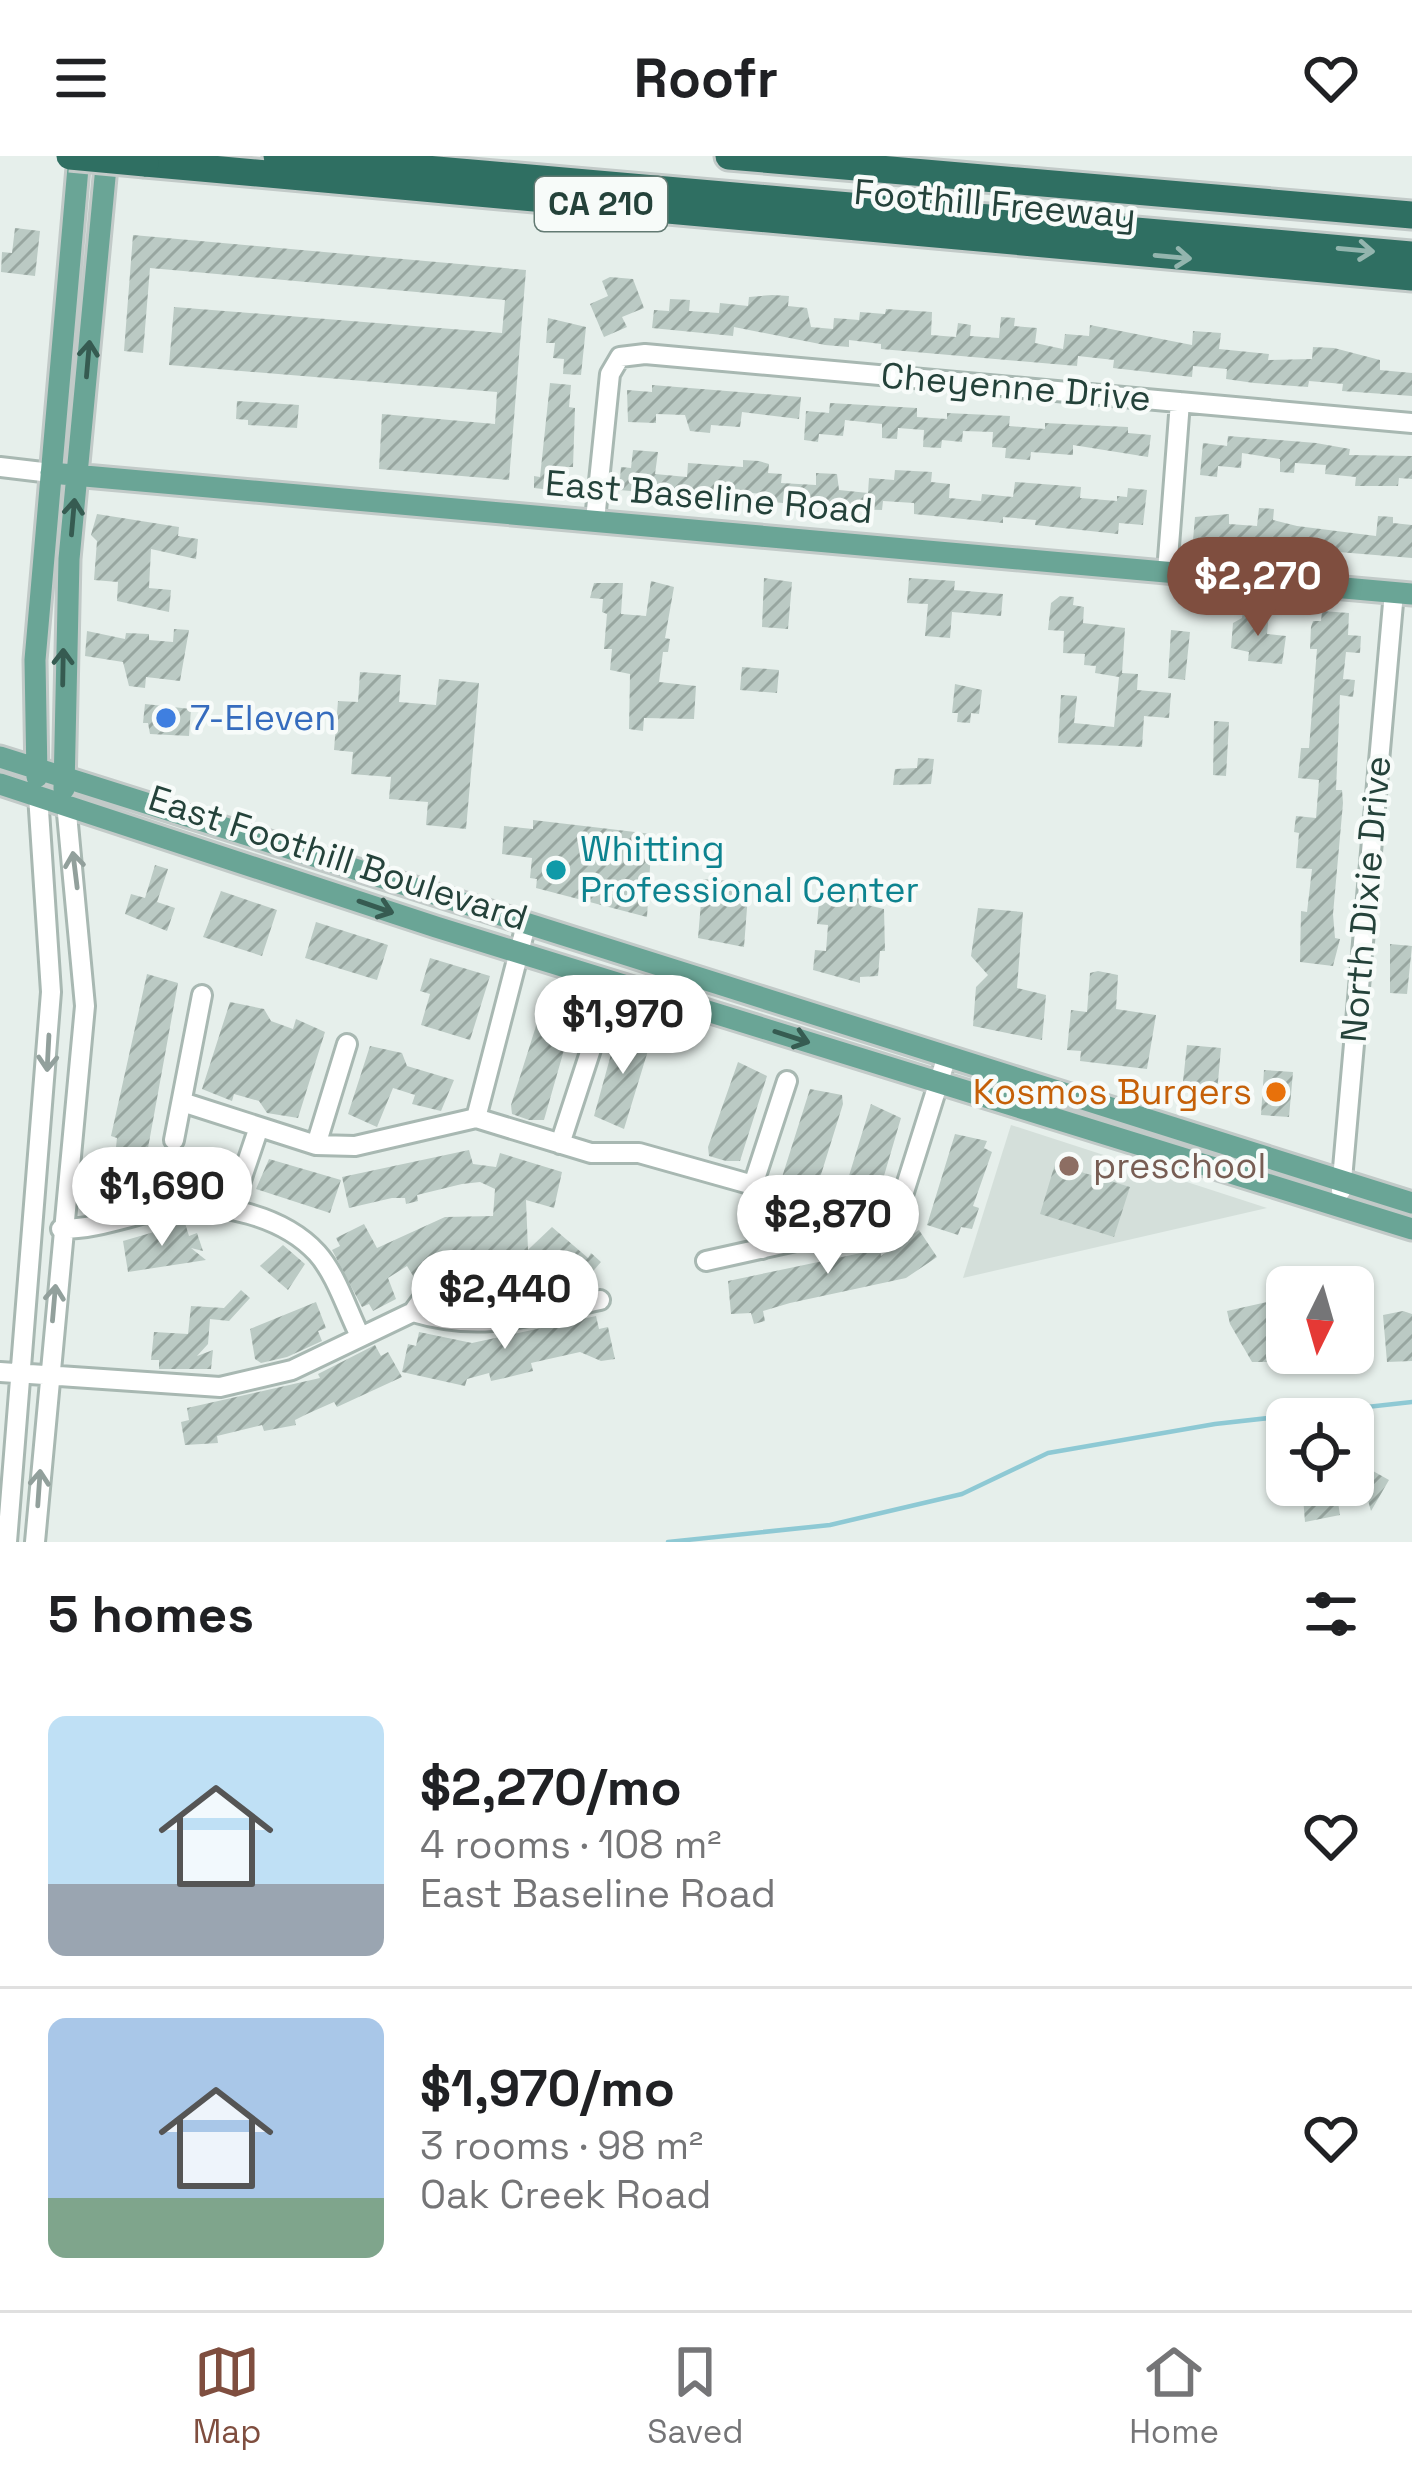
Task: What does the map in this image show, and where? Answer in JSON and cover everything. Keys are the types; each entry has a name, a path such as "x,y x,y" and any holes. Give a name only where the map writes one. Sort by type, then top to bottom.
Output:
{"highway":[{"name":"Foothill Freeway","path":"74,156 1412,278"},
{"path":"277,156 1412,255"},
{"name":"Foothill Freeway","path":"729,156 1412,215"},
{"path":"1153,195 1197,214 1412,232"}],"main road":[{"path":"38,795 35,660 74,156"},
{"path":"66,802 62,776 64,639 107,156"},
{"name":"East Baseline Road","path":"51,473 1403,593"},
{"name":"East Foothill Boulevard","path":"0,757 1412,1203"},
{"name":"East Foothill Boulevard","path":"0,784 519,953 1412,1229"}],"street":[{"name":"Cheyenne Drive","path":"595,520 610,374 620,357 645,354 1412,423"},
{"path":"1167,572 1180,402"},
{"name":"East Baseline Road","path":"0,467 51,473"},
{"name":"North Dixie Drive","path":"1340,1206 1403,593"},
{"path":"7,1542 51,992 38,795"},
{"path":"35,1542 47,1376 86,1006 66,802"},
{"path":"476,1118 526,925"},
{"path":"174,1140 202,995"},
{"path":"560,1144 596,1034"},
{"path":"316,1145 346,1044"},
{"path":"706,1261 877,1223 898,1211 946,1059"},
{"path":"762,1249 753,1184 787,1082"},
{"path":"182,1102 316,1145 355,1146 476,1118 591,1153 639,1153 753,1184"},
{"path":"232,1210 259,1127"},
{"path":"61,1229 97,1228 172,1208 232,1210 294,1233 321,1256 360,1336"},
{"path":"0,1372 220,1387 292,1370 413,1312 441,1280 470,1270 520,1268 564,1307"},
{"path":"413,1312 454,1324 488,1325 600,1300"}],"shaded area":[{"name":"preschool","path":"1011,1125 1267,1208 963,1278"}],"building":[{"path":"15,228 40,231 35,276 1,272 2,252 12,253"},
{"path":"133,235 526,270 509,480 379,469 382,414 495,424 497,392 169,365 174,307 502,333 505,300 150,268 143,353 124,351"},
{"path":"633,279 644,308 622,317 627,327 604,337 590,304 608,296 602,281"},
{"path":"789,296 788,306 807,308 811,327 833,329 834,318 859,320 860,312 885,314 886,309 932,312 931,335 956,337 958,323 971,325 970,336 999,338 1001,317 1015,318 1014,326 1037,328 1035,343 1063,349 1065,334 1089,336 1090,325 1192,345 1193,331 1221,333 1219,349 1269,354 1268,360 1312,359 1313,347 1334,348 1380,360 1380,370 1412,373 1412,396 1342,391 1343,384 1309,381 1308,387 1226,379 1227,369 1193,366 1192,377 1113,368 1114,360 1078,356 1077,366 881,349 881,344 849,340 849,347 825,345 734,327 733,336 652,328 654,310 669,311 670,299 690,300 689,311 719,313 720,303 748,306 749,297"},
{"path":"548,318 586,327 581,375 563,374 564,359 553,358 555,343 546,343"},
{"path":"550,383 571,385 569,407 575,408 573,467 562,467 560,491 534,488 534,476 540,477"},
{"path":"652,385 801,397 799,419 742,412 740,427 711,425 710,433 690,431 685,415 656,414 656,423 628,422 627,390 652,392"},
{"path":"237,401 299,405 297,428 248,425 248,420 236,419"},
{"path":"830,403 917,408 917,417 947,419 947,413 1010,416 1009,426 1045,429 1045,423 1128,427 1128,433 1151,435 1148,457 1073,445 1073,455 1031,452 1030,460 1005,458 1006,448 992,447 993,432 963,431 962,442 942,440 941,448 923,447 924,430 898,428 897,439 882,438 882,424 845,420 843,436 819,434 818,442 804,440 806,411 829,413"},
{"path":"1228,436 1316,443 1350,449 1349,455 1412,456 1412,479 1399,478 1398,486 1355,486 1356,477 1325,474 1326,465 1295,463 1294,473 1280,472 1280,459 1242,453 1241,468 1218,466 1217,477 1200,475 1203,443 1227,446"},
{"path":"633,450 658,452 655,474 687,477 688,463 743,467 743,460 759,461 769,464 768,473 782,474 781,483 816,485 816,473 837,474 839,490 868,493 869,478 894,480 895,470 932,472 931,482 950,484 949,498 981,501 982,494 1013,497 1015,482 1081,487 1080,498 1117,501 1117,496 1127,497 1128,488 1147,490 1143,525 1119,523 1118,534 1035,525 1036,520 1003,517 1003,523 914,514 914,503 883,501 882,510 845,509 762,501 763,494 728,491 727,499 619,490 621,467 631,468"},
{"path":"1259,508 1274,509 1273,520 1297,526 1376,536 1378,516 1393,517 1393,523 1412,525 1412,558 1277,547 1278,541 1193,540 1195,517 1229,514 1229,524 1257,526"},
{"path":"97,514 179,527 178,536 198,539 196,559 151,549 149,588 171,590 169,612 117,601 118,582 94,580 97,541 91,535"},
{"path":"764,578 792,582 788,629 762,627"},
{"path":"909,578 955,581 954,590 1003,594 1001,616 952,612 950,638 925,636 928,604 907,603"},
{"path":"651,581 674,587 665,638 670,639 668,652 663,652 659,682 696,686 694,719 644,718 643,731 629,729 630,674 610,670 612,649 604,649 607,614 602,612 603,599 590,598 594,583 623,583 621,614 646,616"},
{"path":"1060,596 1074,597 1073,605 1084,607 1083,623 1125,628 1122,673 1138,674 1137,690 1171,693 1169,718 1144,716 1142,747 1058,743 1061,695 1077,696 1074,723 1114,727 1119,677 1095,673 1096,666 1084,665 1085,654 1063,653 1064,631 1048,630 1051,603"},
{"path":"1243,611 1269,613 1267,634 1286,636 1282,664 1248,661 1249,652 1231,648 1233,623 1242,618"},
{"path":"1322,611 1349,613 1348,635 1361,636 1360,653 1346,652 1343,679 1355,680 1353,697 1340,695 1336,790 1342,790 1343,803 1333,914 1335,938 1340,939 1333,966 1300,962 1301,911 1307,912 1312,869 1296,868 1299,833 1294,832 1296,816 1316,818 1319,780 1298,778 1301,748 1309,748 1317,649 1310,649 1311,627 1313,621 1321,621"},
{"path":"174,629 189,630 180,681 146,677 145,688 129,686 123,662 85,656 87,631 125,639 126,633 149,634 149,640 173,642"},
{"path":"1171,630 1190,632 1185,680 1168,678"},
{"path":"742,667 779,670 777,693 740,690"},
{"path":"360,672 401,675 399,702 436,705 439,679 479,683 466,829 426,825 428,802 389,799 391,777 351,774 353,752 334,750 338,701 358,702"},
{"path":"955,684 982,690 979,714 971,713 970,723 957,722 958,713 952,713"},
{"path":"145,704 191,709 189,736 150,734 148,723 143,723"},
{"path":"1214,721 1229,722 1226,776 1213,775"},
{"path":"918,758 934,759 931,784 893,785 895,769 917,768"},
{"name":"Whitting Professional Center","path":"533,820 652,834 647,917 536,888 537,879 530,878 532,858 502,854 504,826 533,829"},
{"path":"155,865 168,869 157,902 175,908 167,931 125,914 131,894 145,898"},
{"path":"703,879 749,882 744,947 698,938"},
{"path":"221,891 277,910 262,956 203,937"},
{"path":"842,897 867,899 867,905 884,909 885,951 880,951 878,976 860,977 860,983 813,970 815,950 826,951 828,925 817,924 819,903 842,902"},
{"path":"978,908 1023,912 1017,988 1046,995 1042,1040 973,1026 976,987 988,975 971,956"},
{"path":"316,922 388,945 377,980 305,958"},
{"path":"1390,944 1412,946 1407,994 1390,993"},
{"path":"430,958 490,976 470,1040 421,1025 430,994 420,991"},
{"path":"1090,973 1118,975 1116,1009 1156,1015 1147,1069 1080,1061 1081,1051 1067,1050 1071,1010 1087,1012"},
{"path":"147,974 178,983 148,1148 134,1150 116,1147 117,1138 111,1136"},
{"path":"230,1002 264,1009 271,1021 293,1029 296,1019 325,1032 298,1118 267,1113 259,1101 234,1094 232,1101 202,1089"},
{"path":"543,1004 574,1015 544,1120 529,1120 512,1114 511,1105"},
{"path":"629,1028 650,1035 650,1044 624,1129 594,1116 618,1029 627,1032"},
{"path":"1187,1045 1221,1048 1217,1093 1182,1090"},
{"path":"370,1046 402,1053 407,1066 454,1080 441,1111 412,1104 415,1095 393,1088 377,1127 348,1114"},
{"path":"738,1062 767,1076 740,1161 726,1161 709,1156 708,1147"},
{"name":"Kosmos Burgers","path":"1264,1070 1293,1072 1289,1117 1261,1115"},
{"path":"810,1089 842,1095 843,1104 819,1181 829,1184 822,1203 810,1199 807,1207 777,1193"},
{"path":"871,1104 901,1118 881,1186 848,1179"},
{"path":"955,1134 987,1141 984,1148 992,1152 973,1206 979,1208 972,1229 961,1227 958,1235 927,1225"},
{"path":"469,1150 473,1164 496,1167 500,1153 562,1172 554,1208 526,1200 528,1250 552,1227 588,1258 591,1253 601,1262 578,1288 572,1282 565,1290 540,1268 548,1260 519,1255 451,1259 415,1279 407,1266 388,1278 396,1299 373,1311 369,1304 362,1307 332,1250 340,1246 336,1238 364,1224 377,1248 445,1217 493,1216 495,1189 480,1182 462,1184 417,1195 418,1201 406,1204 405,1198 392,1198 349,1208 342,1177"},
{"path":"269,1159 341,1180 330,1213 256,1189"},
{"path":"1055,1164 1130,1187 1114,1237 1040,1214"},
{"path":"185,1223 189,1236 197,1233 203,1251 191,1248 206,1260 128,1272 123,1241"},
{"path":"919,1230 937,1257 906,1278 763,1311 765,1321 754,1324 751,1313 731,1314 728,1281 880,1249 881,1256"},
{"path":"283,1245 305,1264 288,1290 260,1266"},
{"path":"241,1290 250,1298 229,1321 210,1319 208,1344 197,1356 213,1350 211,1369 159,1369 159,1360 151,1360 154,1332 188,1334 191,1306 224,1308"},
{"path":"316,1302 326,1328 318,1331 322,1341 287,1357 261,1363 255,1359 250,1329"},
{"path":"1266,1302 1266,1362 1252,1362 1227,1311"},
{"path":"1412,1314 1412,1361 1387,1362 1383,1315"},
{"path":"596,1316 599,1329 608,1327 615,1359 601,1361 580,1352 531,1363 533,1371 505,1378 491,1381 489,1373 467,1379 465,1386 402,1372 408,1344 416,1346 419,1332 472,1343"},
{"path":"375,1345 381,1356 388,1352 402,1377 337,1407 334,1402 307,1414 295,1420 296,1425 264,1431 262,1425 217,1436 218,1443 185,1445 181,1422 189,1420 187,1408 320,1378 318,1374"},
{"path":"1374,1472 1389,1480 1374,1506"},
{"path":"1304,1506 1339,1506 1340,1515 1305,1522"}],"waterway":[{"path":"668,1542 830,1525 962,1494 1048,1453 1215,1424 1412,1402"}],"place":[{"name":"7-Eleven","path":"166,718"},
{"name":"Whitting Professional Center","path":"556,870"},
{"name":"Kosmos Burgers","path":"1276,1092"},
{"name":"preschool","path":"1069,1166"}]}
